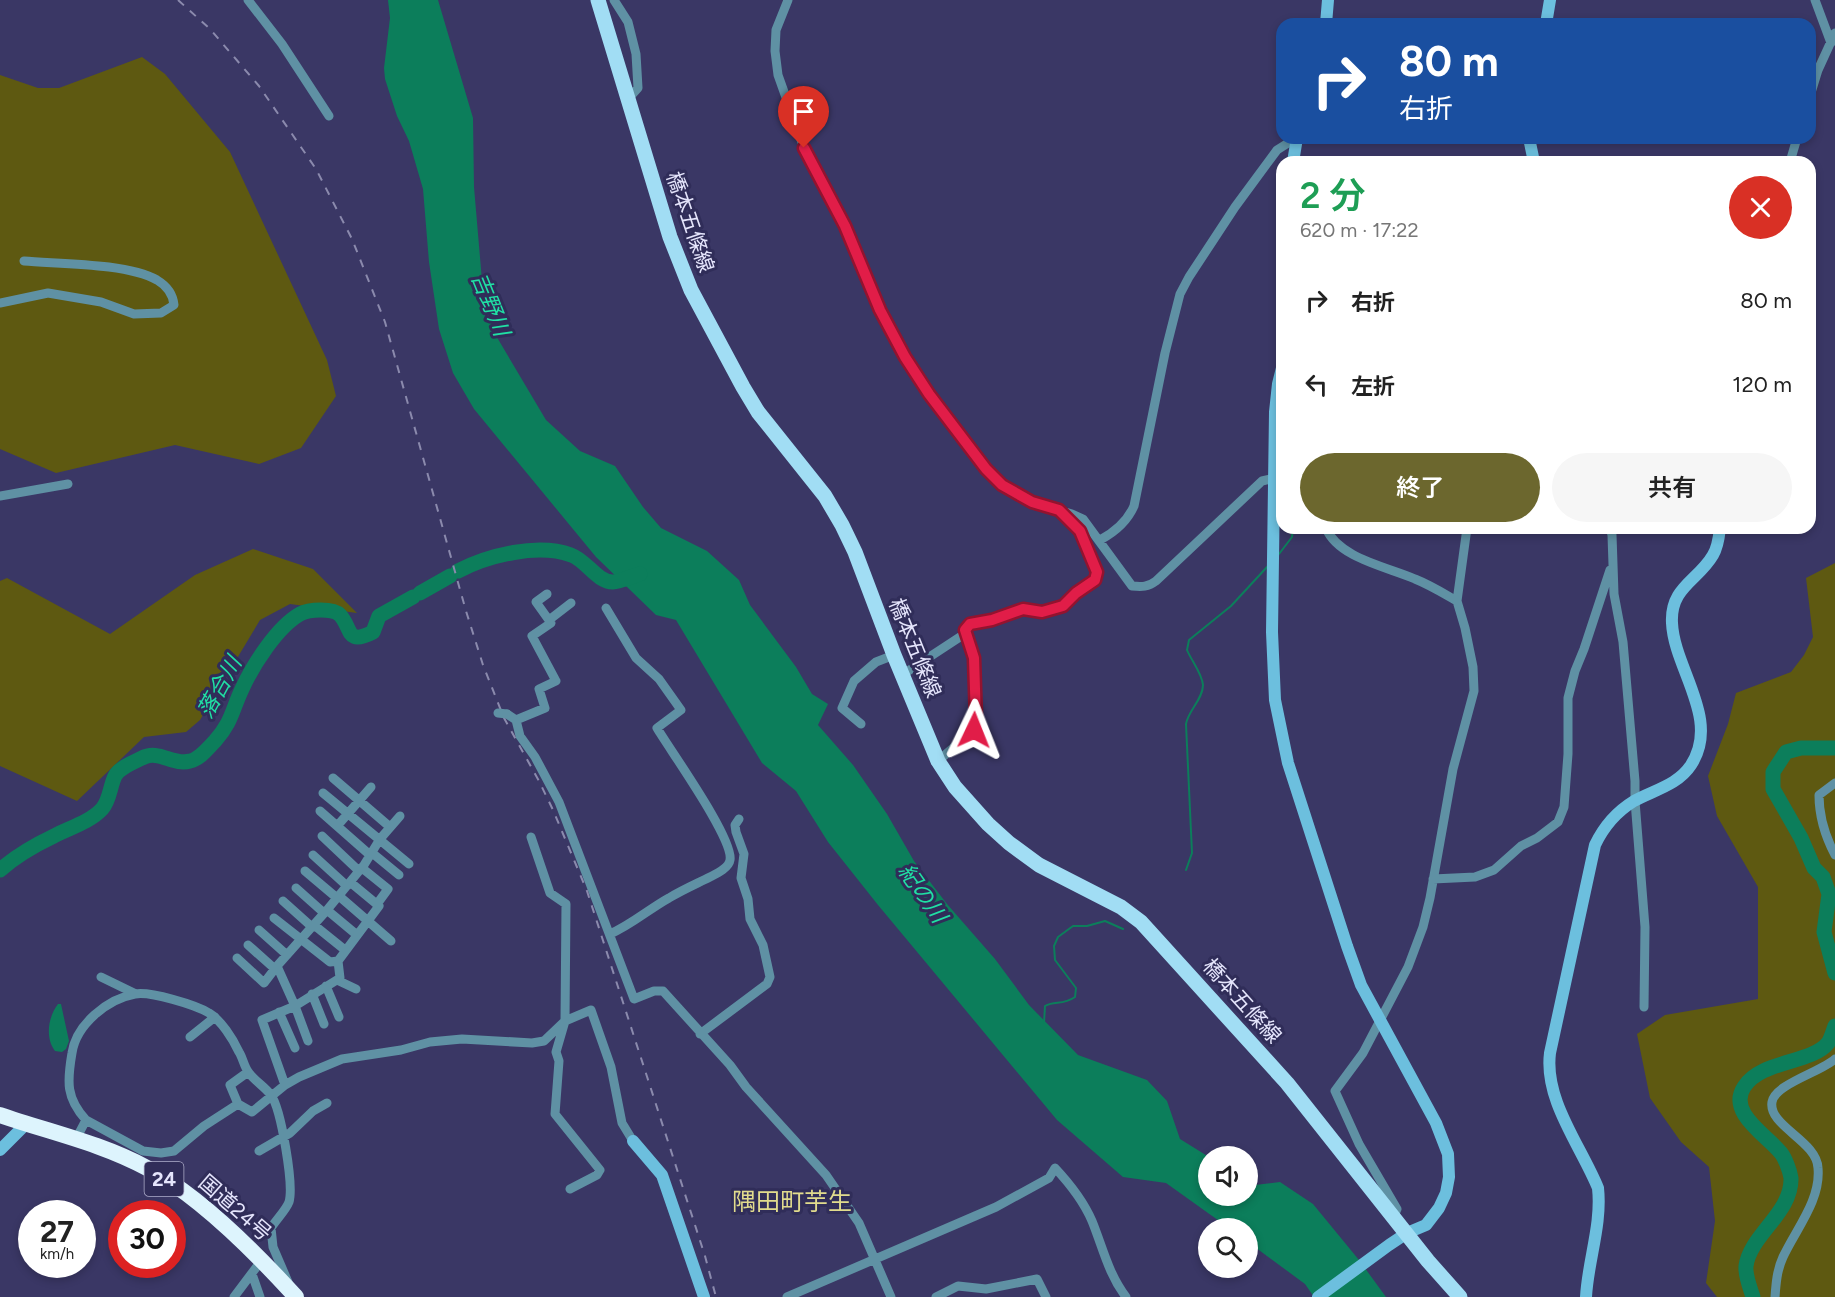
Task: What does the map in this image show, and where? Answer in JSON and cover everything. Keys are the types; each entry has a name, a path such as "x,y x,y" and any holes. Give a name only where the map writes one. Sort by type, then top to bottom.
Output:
{"highway":[{"name":"国道24号","path":"0,1115 76,1139 148,1168 204,1207 256,1268 292,1292"}],"main road":[{"name":"橋本五條線","path":"598,0 670,237 691,290 742,387 758,412 825,496 842,525 855,552 938,761 955,787 988,824 1039,865 1121,907 1141,922 1287,1083 1460,1297"}],"street":[{"path":"248,0 282,44 329,116"},
{"path":"615,0 628,22 636,54 638,88 628,99"},
{"path":"788,0 776,30 775,51 778,75 804,148 845,226 880,310 905,357 929,394 971,450 1002,485 1032,502 1083,519 1132,586 1149,586 1262,481 1276,479"},
{"path":"1326,18 1328,0"},
{"path":"1547,18 1550,0"},
{"path":"1815,0 1831,43"},
{"path":"1816,76 1835,33"},
{"path":"1100,540 1119,527 1131,514 1134,506 1165,352 1180,294 1235,207 1277,150 1287,144"},
{"path":"0,303 48,293 101,302 134,314 161,313 174,305 173,295 156,279 129,271 111,267 24,261"},
{"path":"1276,403 1276,429"},
{"path":"0,496 68,483"},
{"path":"938,761 974,730 976,720 974,658 965,630 970,624 992,620 1023,609 1042,612 1063,606 1076,593 1095,580 1097,572 1080,531 1059,510"},
{"path":"1276,534 1272,632 1275,700 1288,764 1361,984 1436,1123 1448,1154 1449,1177 1446,1193 1439,1208 1426,1225 1407,1233 1318,1297"},
{"path":"1328,534 1346,550 1374,564 1413,578 1457,601"},
{"path":"1394,1216 1397,1209 1359,1144 1335,1091 1363,1053 1408,967 1423,927 1453,769 1474,691 1467,638 1457,601 1466,534"},
{"path":"1611,534 1614,594 1623,642 1635,781 1645,927 1644,1006"},
{"path":"1586,1297 1600,1203 1598,1188 1557,1103 1548,1067 1595,845 1602,831 1612,819 1635,801 1675,781 1685,773 1693,762 1699,747 1700,717 1674,637 1673,610 1677,596 1684,586 1713,555 1719,534"},
{"path":"1433,879 1475,877 1494,870 1521,846 1537,838 1558,822 1565,797 1568,698 1575,671 1613,562"},
{"path":"499,712 516,720 545,708 539,689 556,681 532,636 551,623 536,602 547,594"},
{"path":"549,620 571,603"},
{"path":"606,608 636,658 659,679 681,710 657,728 717,824 730,861 714,875 669,898 624,928 610,934"},
{"path":"902,675 966,633"},
{"path":"861,724 842,708 854,681 876,662 894,655"},
{"path":"516,720 520,736 535,757 559,802 634,999 654,991 663,992 730,1065 746,1088 806,1151 826,1175 859,1223 891,1297"},
{"path":"333,778 390,827"},
{"path":"1835,783 1819,795 1819,811 1827,840 1835,855"},
{"path":"338,825 370,787"},
{"path":"323,793 409,864"},
{"path":"320,811 399,875"},
{"path":"237,958 264,983 349,884 380,839 400,816"},
{"path":"700,1034 767,984 770,977 763,945 750,919 748,899 741,878 744,854 736,832 735,825 738,819"},
{"path":"285,1086 262,1020 295,1006 340,978 338,961 379,906 377,904 388,889 360,870 322,836"},
{"path":"531,837 550,893 566,904 565,1021 556,1052 559,1061 555,1113 600,1170 597,1175 570,1189"},
{"path":"313,855 377,904"},
{"path":"305,871 391,941"},
{"path":"296,888 357,935"},
{"path":"283,901 345,950"},
{"path":"274,918 330,962 338,961"},
{"path":"259,930 287,955"},
{"path":"248,945 276,968 295,1006 308,1041"},
{"path":"101,977 136,994 173,999 208,1012 215,1017 239,1050 248,1072 272,1096 286,1146 289,1202 271,1228 273,1247 292,1292"},
{"path":"337,980 356,988"},
{"path":"326,986 339,1017"},
{"path":"136,994 104,1007 84,1026 73,1046 68,1084 78,1110 87,1120 143,1151 161,1153 174,1151 204,1126 238,1104"},
{"path":"312,994 324,1024"},
{"path":"248,1072 230,1085 238,1104 252,1112 299,1077 342,1059 402,1050 430,1042 462,1039 544,1041 565,1021 591,1010 611,1067 622,1123 633,1141 662,1176 704,1297"},
{"path":"279,1012 295,1048"},
{"path":"190,1037 215,1017"},
{"path":"1775,1297 1776,1278 1783,1258 1811,1204 1818,1181 1818,1166 1815,1155 1777,1119 1772,1109 1772,1101 1777,1093 1787,1086 1825,1067 1835,1059"},
{"path":"259,1151 284,1137 313,1111 327,1103"},
{"path":"76,1139 87,1120"},
{"path":"0,1150 27,1124"},
{"path":"787,1297 996,1207 1049,1178 1055,1168 1076,1191 1091,1220 1115,1282 1126,1297"},
{"path":"234,1297 256,1268"},
{"path":"256,1268 260,1297"},
{"path":"936,1297 958,1286 986,1289 1037,1280 1046,1297"}],"shaded area":[{"path":"142,57 165,74 230,152 327,360 336,396 301,448 259,464 175,445 56,473 0,449 0,75 38,88 59,88"},
{"path":"253,549 313,569 357,613 290,604 260,620 200,720 186,732 144,737 77,801 0,766 0,581 7,578 110,634 195,575"},
{"path":"1835,563 1835,1297 1717,1297 1706,1283 1715,1221 1709,1167 1681,1142 1650,1098 1637,1034 1665,1015 1758,999 1758,887 1717,816 1708,776 1728,724 1736,693 1791,672 1804,655 1813,637 1806,578"}],"water":[{"name":"紀の川","path":"388,0 438,0 473,118 474,187 484,304 498,339 546,420 580,451 615,466 643,507 661,528 707,551 739,580 750,605 796,667 812,694 828,704 818,725 853,765 887,814 914,861 947,904 995,959 1029,1005 1078,1055 1147,1080 1167,1101 1180,1139 1198,1150 1198,1206 1166,1183 1123,1177 1057,1120 828,842 796,791 762,763 676,620 656,615 596,557 474,409 453,373 439,329 429,262 423,189 409,141 397,116 385,79 384,68 390,18"},
{"path":"58,1004 61,1004 69,1041 62,1052 55,1051 49,1034 50,1021"},
{"path":"1280,1182 1313,1204 1386,1297 1314,1297 1305,1284 1258,1249 1258,1218 1215,1218 1198,1206 1258,1206 1258,1185"}],"waterway":[{"path":"1279,554 1292,534"},
{"name":"落合川","path":"458,571 484,560 514,552 544,550 571,555 607,581 619,581 640,574"},
{"path":"1186,870 1192,853 1186,724 1201,695 1203,685 1199,671 1187,650 1189,640 1231,606 1267,567"},
{"name":"落合川","path":"420,593 450,576"},
{"name":"落合川","path":"0,870 33,847 97,814 107,801 115,776 127,766 154,755 184,762 200,756 225,728 247,679 266,647 291,620 300,614 309,611 332,611 340,615 351,634 358,637 373,632 379,616 413,597"},
{"path":"1835,748 1801,748 1786,752 1773,772 1773,789 1801,838 1814,868 1823,877 1829,894 1824,932 1835,973"},
{"path":"1044,1023 1045,1006 1075,997 1076,988 1055,960 1054,946 1058,937 1073,926 1087,926 1105,921 1123,929"},
{"path":"1753,1297 1746,1270 1749,1255 1785,1202 1790,1191 1791,1178 1781,1153 1745,1115 1740,1097 1744,1087 1762,1072 1820,1050 1828,1043 1835,1026"}],"railway":[{"path":"178,0 210,29 259,86 316,169 352,239 385,322 483,665 504,718 553,810 587,891 705,1256 716,1297"}],"district":[{"name":"隅田町芋生","path":"792,1202"}],"route":[{"path":"804,148 845,226 880,310 905,357 929,394 986,469 1002,485 1032,502 1059,510 1080,531 1097,572 1095,580 1076,593 1063,606 1042,612 1023,609 992,620 970,624 965,630 974,658 976,720 974,730"}],"water label":[{"name":"吉野川","path":"491,304"}]}
